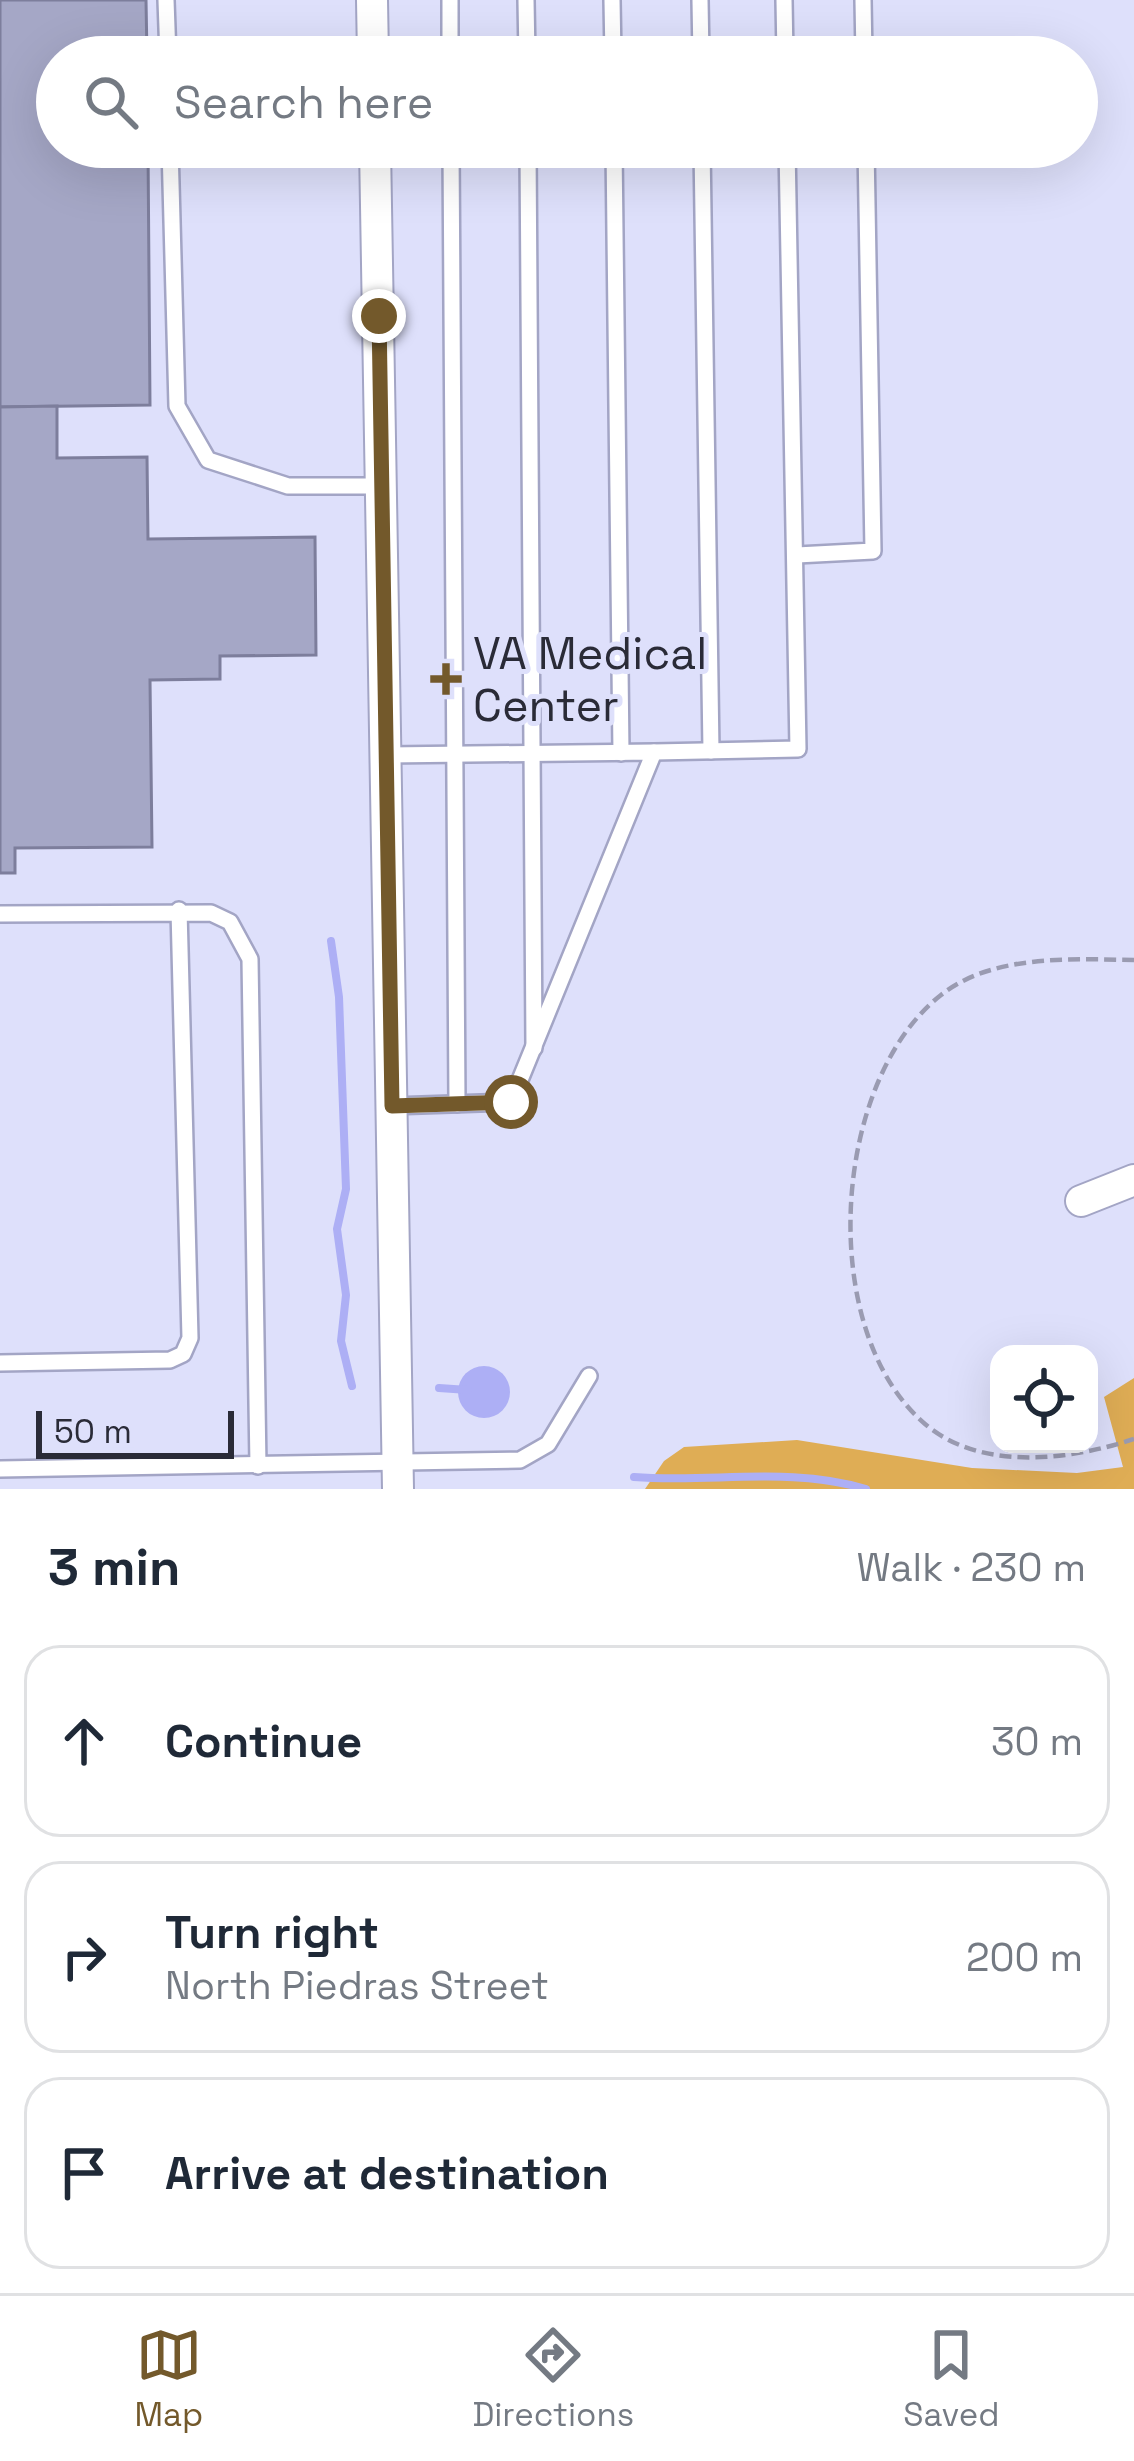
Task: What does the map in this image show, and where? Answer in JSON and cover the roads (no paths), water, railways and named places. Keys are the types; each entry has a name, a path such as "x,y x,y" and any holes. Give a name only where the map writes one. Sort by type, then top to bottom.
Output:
{"street":[{"path":"372,0 373,36"},
{"path":"375,168 398,1477"},
{"path":"1082,1201 1134,1180"}],"lane":[{"path":"166,0 167,36"},
{"path":"450,0 450,36"},
{"path":"526,0 527,36"},
{"path":"612,0 613,36"},
{"path":"700,0 701,36"},
{"path":"784,0 785,36"},
{"path":"863,0 864,36"},
{"path":"171,168 177,406 208,460 288,486 383,486"},
{"path":"451,168 457,1104"},
{"path":"528,168 534,1048"},
{"path":"614,168 620,753"},
{"path":"702,168 711,751"},
{"path":"387,755 798,749 787,168"},
{"path":"796,555 873,551 866,168"},
{"path":"392,1106 511,1102 653,752"},
{"path":"0,1363 170,1360 183,1354 190,1339 179,910"},
{"path":"0,914 211,913 230,922 250,959 258,1466"},
{"path":"0,1469 258,1466 398,1477 520,1460 548,1444 589,1376"}],"water":[{"path":"484,1366 502,1374 510,1392 502,1410 484,1418 466,1410 458,1392 466,1374"}],"waterway":[{"path":"331,941 339,997 346,1189 337,1229 346,1295 341,1341 352,1386"},
{"path":"439,1388 468,1390"},
{"path":"634,1477 809,1478 866,1489"}],"place":[{"name":"VA Medical Center","path":"446,679"}]}
